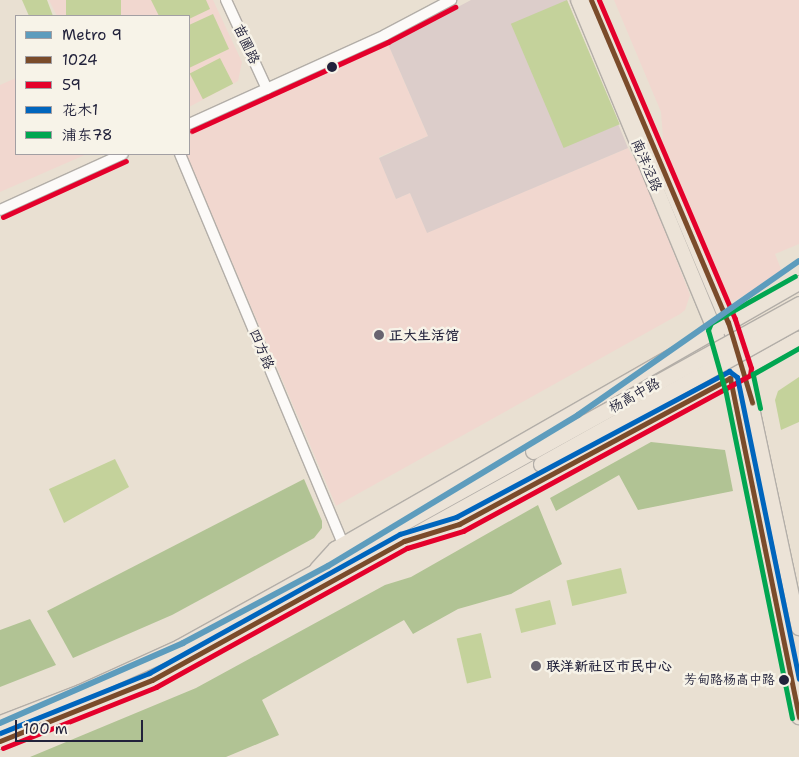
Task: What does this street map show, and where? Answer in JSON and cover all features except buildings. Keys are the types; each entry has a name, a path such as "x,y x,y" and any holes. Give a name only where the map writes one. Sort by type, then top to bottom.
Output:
{"highway":[{"name":"杨高中路","path":"0,742 152,680 404,541 537,457 799,304"},
{"name":"杨高中路","path":"0,723 143,664 799,320"}],"main road":[{"name":"南洋泾路","path":"578,0 715,330 799,717"},
{"name":"南洋泾路","path":"592,0 728,322 744,370 799,628"},
{"name":"杨高中路","path":"312,574 343,544 799,283"},
{"path":"404,541 459,524 799,339"}],"street":[{"name":"苗圃路","path":"226,0 267,88"},
{"path":"190,124 384,35 451,0"},
{"path":"0,210 121,155"},
{"name":"四方路","path":"180,155 343,544"}],"shaded area":[{"path":"49,0 213,0 242,62 238,81 190,106 190,15 56,15"},
{"path":"471,0 567,0 628,148 427,233 410,193 396,199 379,158 428,136 388,44"},
{"path":"614,0 799,0 799,244 775,254 783,274 734,301 727,301 724,298 664,151 661,112"},
{"path":"388,44 428,136 379,157 396,199 410,193 427,232 628,148 643,174 690,295 685,310 336,506 186,155 190,155 190,134"},
{"path":"15,78 15,155 85,155 0,192 0,85"}],"green space":[{"path":"22,0 47,0 53,15 29,15"},
{"path":"66,0 121,0 121,15 66,15"},
{"path":"151,0 206,0 210,9 190,19 190,15 158,15"},
{"path":"567,0 620,124 564,148 511,24"},
{"path":"213,14 229,49 190,68 190,25"},
{"path":"220,58 233,84 203,99 190,73"},
{"path":"799,377 799,422 781,430 775,400 778,391"},
{"path":"651,442 725,450 733,491 638,510 619,475 556,511 550,498"},
{"path":"115,459 129,487 64,523 49,489"},
{"path":"304,479 322,521 322,528 314,538 172,615 73,658 47,611"},
{"path":"538,505 562,564 511,594 458,609 413,634 404,620 262,700 279,735 226,757 30,757 196,688 385,585 411,577"},
{"path":"621,568 627,593 572,606 566,581"},
{"path":"550,600 556,624 521,633 515,609"},
{"path":"30,619 56,665 0,687 0,630"},
{"path":"481,633 491,678 467,683 457,639"}],"metro line":[{"name":"9","path":"0,723 183,643 328,566 578,415 799,261"}],"transit line":[{"name":"1024","path":"591,0 728,322 752,402"},
{"name":"59","path":"3,748 156,687 407,548 463,531 750,375 751,368 735,319 599,0"},
{"name":"59","path":"192,131 388,42 455,7"},
{"name":"59","path":"3,217 126,161"},
{"name":"浦东78","path":"792,718 725,390 708,330 711,323 795,276"},
{"name":"浦东78","path":"760,408 753,374 799,348"},
{"name":"花木1","path":"0,733 149,673 400,534 456,517 729,371 737,377 799,679"},
{"name":"1024","path":"0,741 152,680 404,541 459,524 730,378 799,717"}],"place":[{"name":"正大生活馆","path":"379,335"},
{"name":"联洋新社区市民中心","path":"536,666"},
{"name":"芳甸路杨高中路","path":"784,680"}]}
